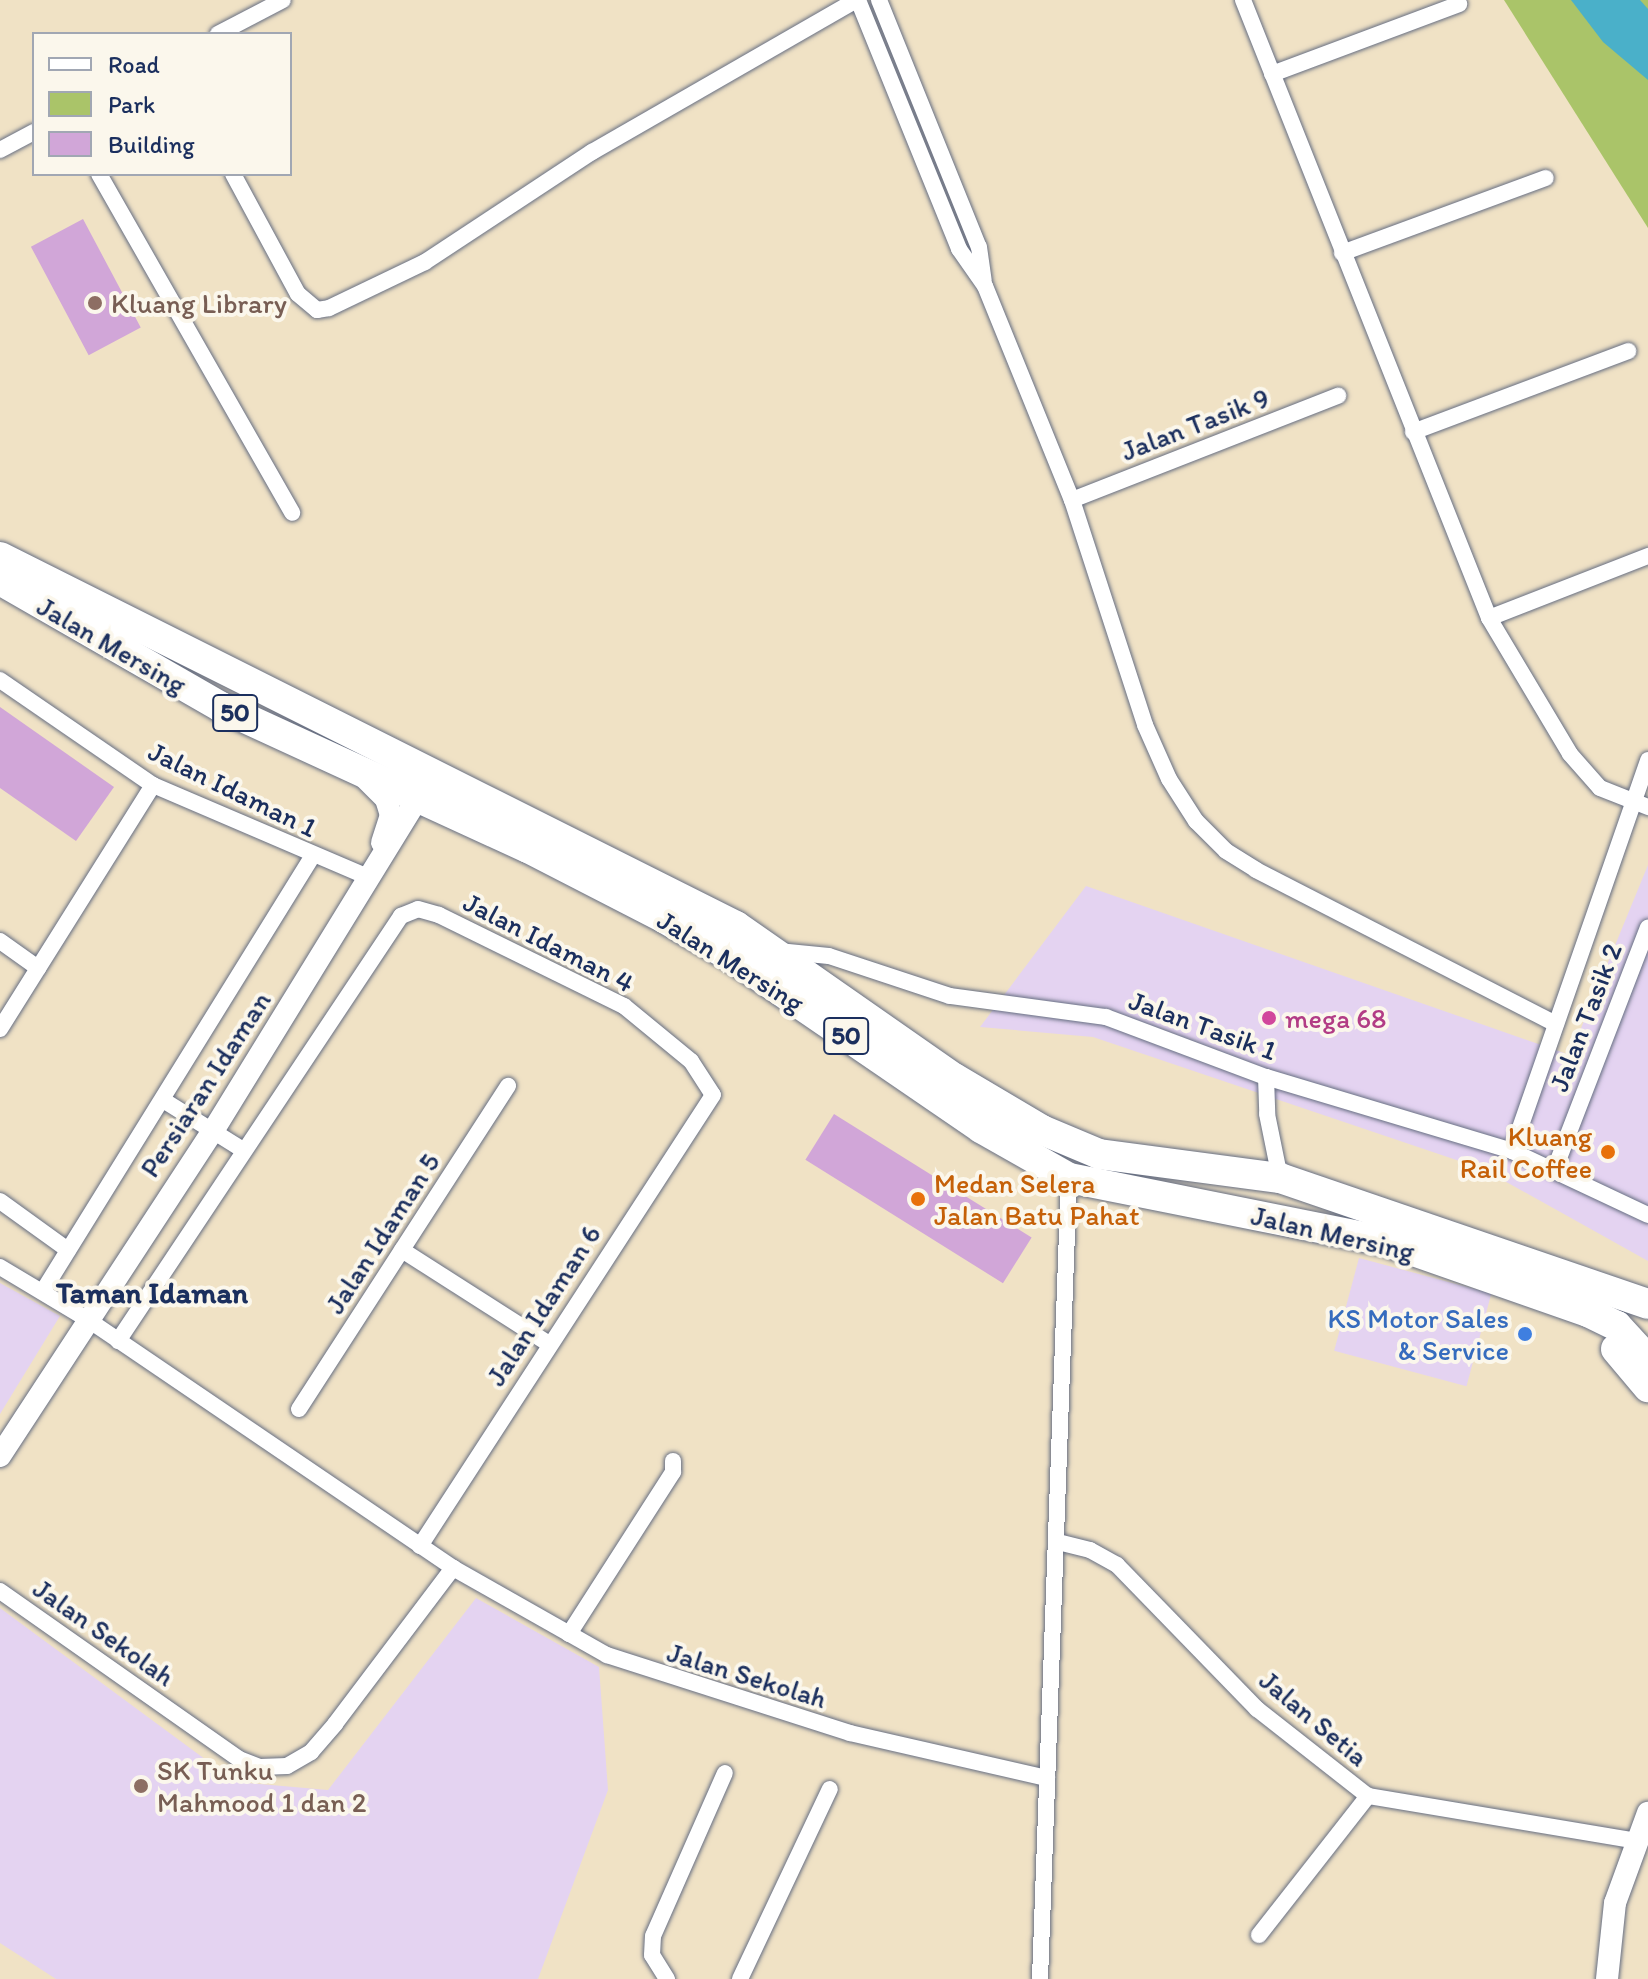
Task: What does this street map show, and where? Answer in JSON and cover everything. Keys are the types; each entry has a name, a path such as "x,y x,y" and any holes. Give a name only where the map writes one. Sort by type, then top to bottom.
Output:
{"highway":[{"path":"0,557 736,926 954,1078 1042,1130 1099,1154 1280,1178 1642,1298"},
{"name":"Jalan Mersing","path":"0,580 221,707 353,766 416,801 603,884 722,951 981,1128 1069,1178 1388,1242 1553,1299 1617,1326 1648,1360"},
{"path":"1553,1299 1610,1341 1648,1387"}],"street":[{"path":"222,32 283,0"},
{"path":"234,176 298,294 317,310 329,308 425,262 592,152 857,0 959,249 985,286 1072,500 1145,725 1196,821 1226,851 1256,870 1556,1024"},
{"path":"879,0 979,247 985,286"},
{"path":"1243,0 1489,618 1570,754 1600,788 1648,807"},
{"path":"1272,74 1459,4"},
{"path":"0,150 32,133"},
{"path":"100,176 292,513"},
{"path":"1342,253 1546,178"},
{"path":"1413,432 1628,351"},
{"name":"Jalan Tasik 9","path":"1072,500 1338,396"},
{"path":"1489,618 1648,556"},
{"name":"Jalan Idaman 1","path":"0,680 153,785 312,857 370,878"},
{"path":"1512,1151 1631,800 1648,760"},
{"name":"Persiaran Idaman","path":"353,766 386,799 391,815 370,878"},
{"path":"0,1029 153,785"},
{"name":"Persiaran Idaman","path":"0,1456 213,1131 416,801"},
{"path":"43,1291 312,857"},
{"name":"Jalan Idaman 4","path":"118,1341 359,973 401,916 418,909 439,915 624,1006 691,1061 713,1095"},
{"name":"Jalan Tasik 2","path":"1554,1171 1648,927"},
{"path":"0,941 38,968"},
{"name":"Jalan Tasik 1","path":"772,950 829,956 950,996 1106,1017 1266,1077 1512,1151 1648,1215"},
{"path":"1266,1077 1267,1114 1280,1178"},
{"name":"Jalan Idaman 5","path":"299,1409 508,1086"},
{"name":"Jalan Idaman 6","path":"420,1546 713,1095"},
{"path":"163,1100 243,1150"},
{"path":"1040,1979 1058,1542 1060,1318 1069,1178"},
{"path":"0,1201 68,1250"},
{"path":"402,1250 549,1344"},
{"name":"Jalan Sekolah","path":"0,1267 87,1319 453,1568 607,1655 745,1703 1047,1778"},
{"path":"569,1634 673,1472 673,1461"},
{"name":"Jalan Setia","path":"1058,1542 1090,1550 1117,1565 1257,1709 1368,1796 1636,1841"},
{"name":"Jalan Sekolah","path":"0,1591 239,1759 260,1767 287,1766 311,1752 335,1724 453,1568"},
{"path":"667,1979 652,1955 653,1936 725,1773"},
{"path":"740,1979 830,1789"},
{"path":"1259,1935 1368,1796"},
{"path":"1607,1979 1615,1903 1648,1813"}],"shaded area":[{"path":"1648,865 1648,1261 1483,1169 1093,1037 980,1027 1086,886 1570,1055"},
{"path":"1359,1258 1491,1293 1466,1386 1334,1351"},
{"path":"0,1283 60,1316 0,1414"},
{"name":"SK Tunku Mahmood 1 dan 2","path":"476,1598 599,1667 608,1790 538,1979 56,1979 0,1943 0,1608 236,1782 328,1790"}],"green space":[{"path":"1504,0 1648,0 1648,228"}],"water":[{"path":"1571,0 1640,0 1648,9 1648,80 1603,42"}],"building":[{"name":"Kluang Library","path":"83,219 141,328 89,355 31,247"},
{"path":"0,707 114,787 76,841 0,788"},
{"name":"Medan Selera Jalan Batu Pahat","path":"834,1114 1032,1237 1003,1283 805,1160"}],"place":[{"name":"Kluang Library","path":"95,303"},
{"name":"mega 68","path":"1269,1018"},
{"name":"Kluang Rail Coffee","path":"1608,1152"},
{"name":"Medan Selera Jalan Batu Pahat","path":"918,1199"},
{"name":"KS Motor Sales & Service","path":"1525,1334"},
{"name":"SK Tunku Mahmood 1 dan 2","path":"141,1786"}],"district":[{"name":"Taman Idaman","path":"152,1293"}]}
